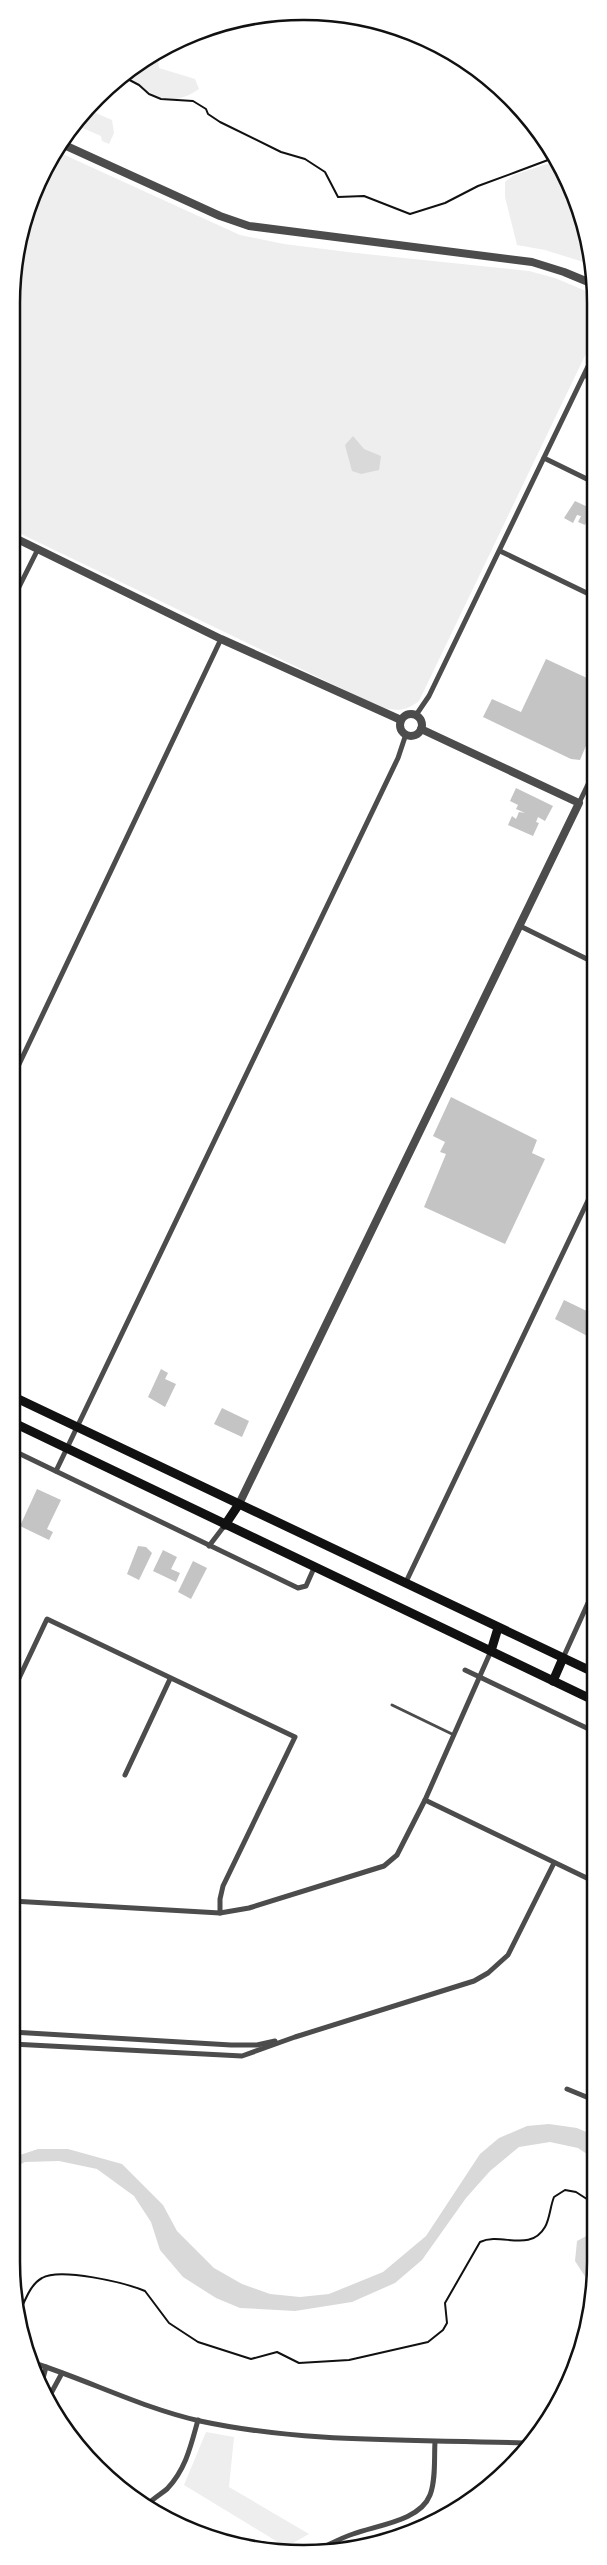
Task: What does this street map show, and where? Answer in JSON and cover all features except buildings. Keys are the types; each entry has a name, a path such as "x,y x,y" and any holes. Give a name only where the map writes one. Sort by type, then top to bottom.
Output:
{"main road":[{"path":"20,1400 587,1669"},
{"path":"20,1426 587,1697"},
{"path":"225,1525 239,1504"},
{"path":"490,1651 498,1628"},
{"path":"553,1681 563,1658"}],"street":[{"path":"68,147 220,216 249,226 532,262 586,281"},
{"path":"416,716 429,696 587,369"},
{"path":"544,458 587,479"},
{"path":"20,540 221,639 401,720"},
{"path":"20,585 38,549"},
{"path":"500,552 587,593"},
{"path":"20,1062 221,639"},
{"path":"409,714 416,716 421,721 421,729 414,735 406,734 402,730 401,720 409,714"},
{"path":"421,729 579,803"},
{"path":"56,1471 398,758 406,734"},
{"path":"239,1504 587,786"},
{"path":"520,926 587,959"},
{"path":"405,1584 587,1203"},
{"path":"20,1454 298,1588 306,1586 314,1568"},
{"path":"209,1546 225,1525"},
{"path":"563,1658 587,1605"},
{"path":"20,1676 47,1619 295,1737 223,1886 220,1899 220,1913"},
{"path":"20,1901 220,1913 249,1908 384,1866 397,1855 454,1735 490,1651"},
{"path":"466,1670 587,1728"},
{"path":"125,1775 170,1679"},
{"path":"424,1800 587,1878"},
{"path":"20,2044 242,2056 295,2037 474,1981 488,1973 508,1955 554,1863"},
{"path":"20,2032 244,2046 295,2037"},
{"path":"567,2089 587,2097"},
{"path":"40,2365 198,2420 280,2435 435,2442 521,2443"},
{"path":"44,2375 46,2367"},
{"path":"51,2391 62,2373"},
{"path":"152,2501 166,2490 180,2473 189,2454 198,2420"},
{"path":"332,2543 353,2534 407,2516 421,2508 430,2495 432,2488 435,2442"}],"lane":[{"path":"392,1705 454,1735"}],"path":[{"path":"130,80 139,84 148,94 161,99 170,102 193,101 206,109 208,114 220,122 281,152 305,159 325,172 338,197 364,196 410,214 445,204 478,186 548,160"},
{"path":"23,2305 35,2284 49,2275 67,2274 145,2291 169,2323 198,2342 251,2359 277,2352 298,2363 328,2363 412,2347 428,2342 443,2330 446,2323 445,2303 476,2248 486,2240 508,2242 529,2240 542,2232 546,2225 554,2197 565,2190 576,2192 587,2199"}],"shaded area":[{"path":"158,60 159,68 195,79 199,89 177,99 159,97 129,80"},
{"path":"94,112 112,120 114,133 109,144 102,141 101,136 82,128"},
{"path":"63,154 240,235 284,244 356,253 529,271 555,278 586,291 587,351 419,701 400,710 380,707 20,533 20,304 22,266 35,212 49,178"},
{"path":"550,163 572,212 584,262 545,250 517,245 505,197 505,182 514,175"},
{"path":"353,436 364,449 381,456 379,470 361,474 352,471 345,445"},
{"path":"549,2124 577,2128 587,2132 587,2154 578,2148 550,2142 519,2147 490,2171 466,2198 422,2260 395,2283 352,2302 295,2311 240,2308 216,2298 183,2277 160,2250 151,2222 134,2196 97,2169 59,2161 25,2162 20,2164 20,2155 38,2149 68,2149 122,2164 163,2205 177,2231 214,2268 242,2284 270,2294 300,2297 329,2294 383,2272 426,2236 480,2154 499,2138 527,2126"},
{"path":"587,2236 586,2278 575,2261 577,2241"},
{"path":"206,2432 234,2437 229,2487 309,2534 291,2544 281,2544 184,2485"}]}
